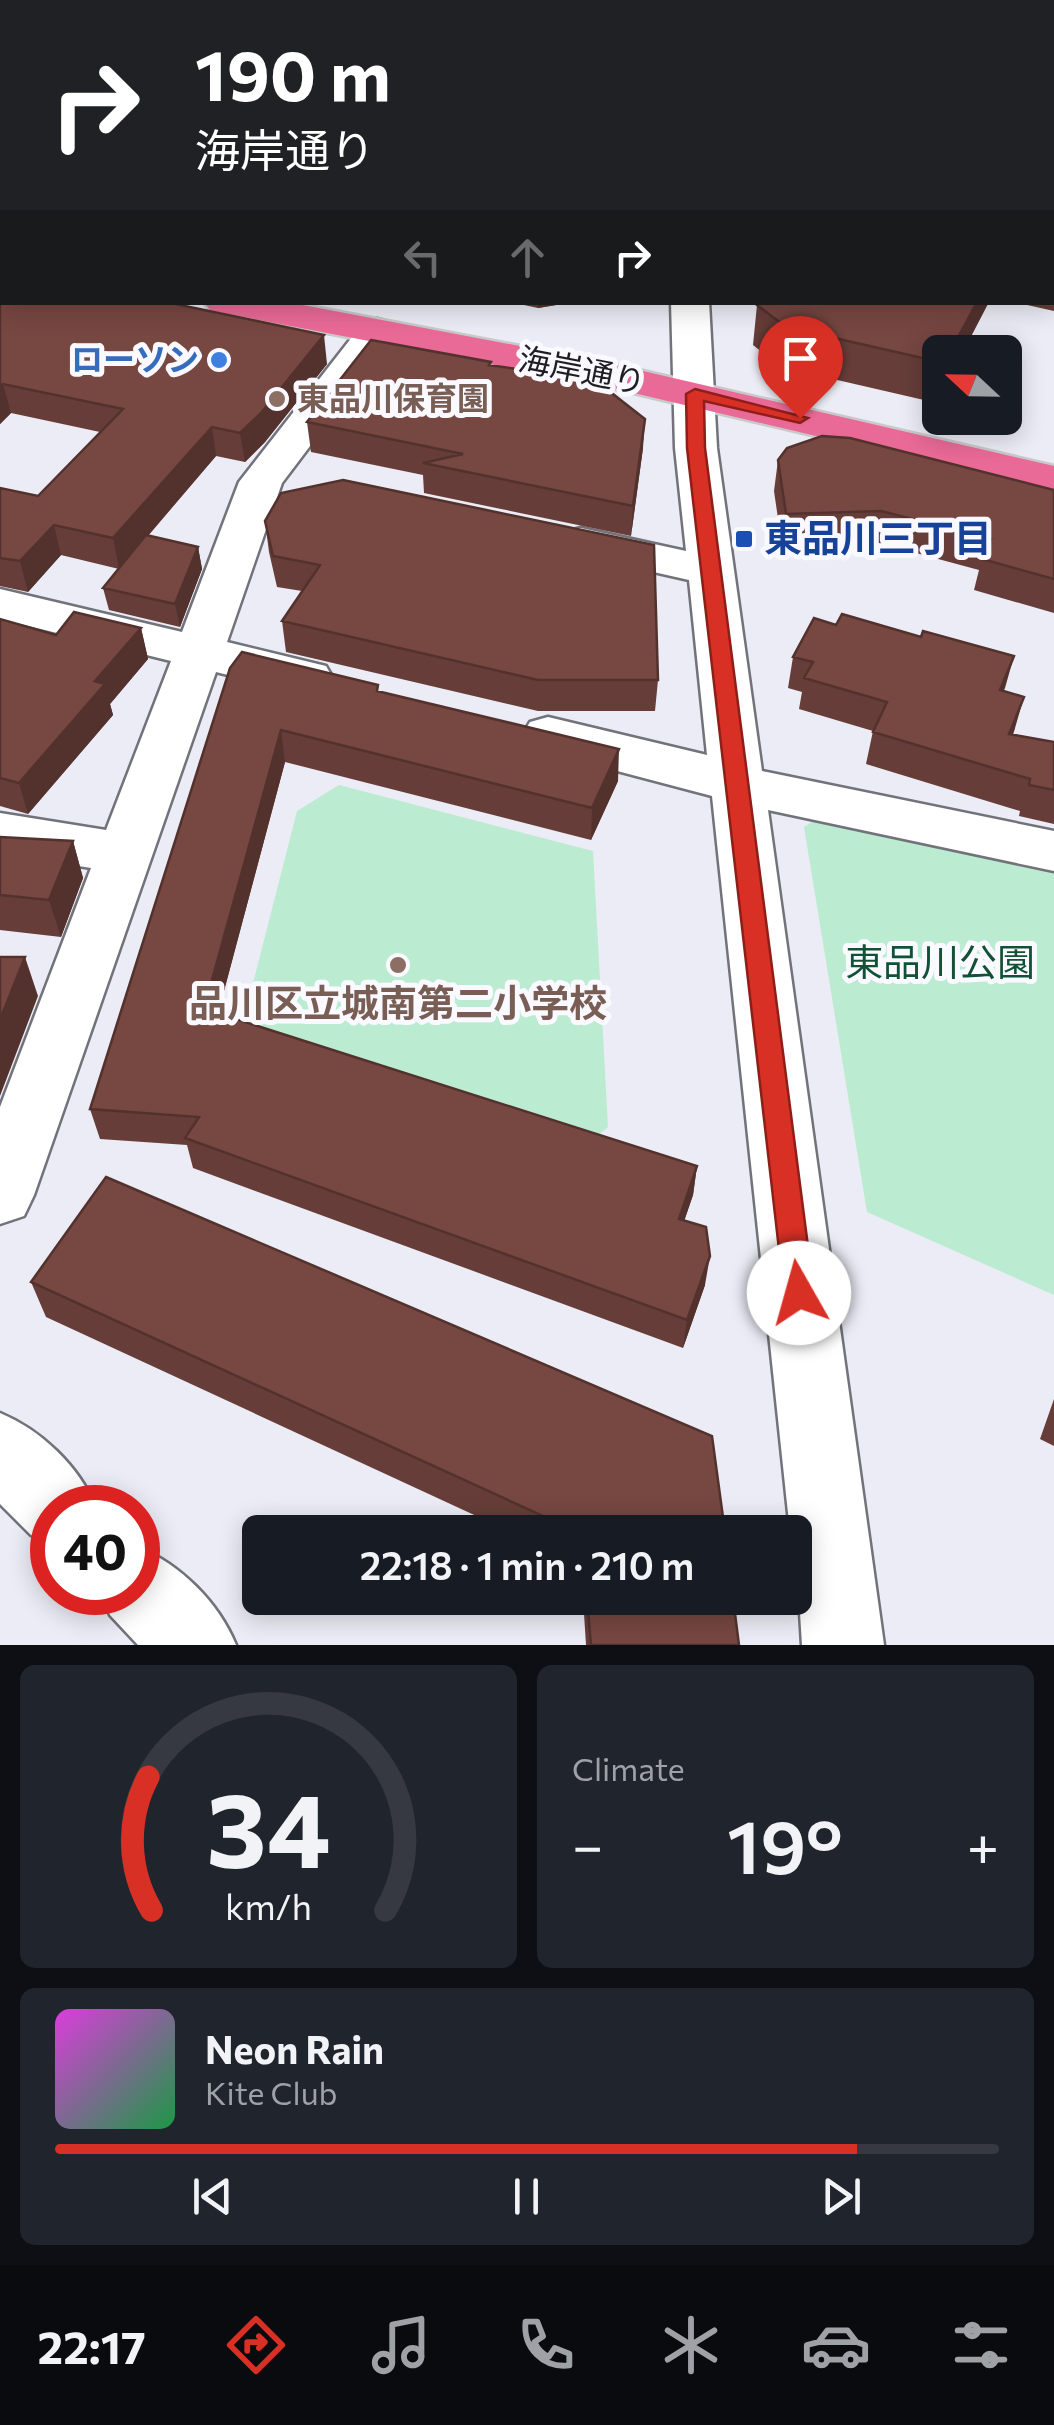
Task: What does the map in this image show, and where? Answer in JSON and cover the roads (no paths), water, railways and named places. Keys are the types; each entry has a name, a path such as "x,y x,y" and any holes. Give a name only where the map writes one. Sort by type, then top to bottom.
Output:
{"highway":[{"name":"海岸通り","path":"240,305 695,394 1054,478"}],"street":[{"path":"690,305 696,448 843,1645"},
{"path":"0,1196 199,652 284,480 377,331"},
{"path":"548,536 712,570"},
{"path":"0,604 353,689"},
{"path":"508,726 696,770 736,784 1054,851"},
{"path":"0,833 125,854"},
{"path":"0,1450 35,1485"},
{"path":"160,1609 195,1645"}],"place":[{"name":"ローソン","path":"219,360"},
{"name":"東品川保育園","path":"277,399"},
{"name":"東品川三丁目","path":"744,539"},
{"name":"品川区立城南第二小学校","path":"398,965"}],"park label":[{"name":"東品川公園","path":"940,963"}]}
